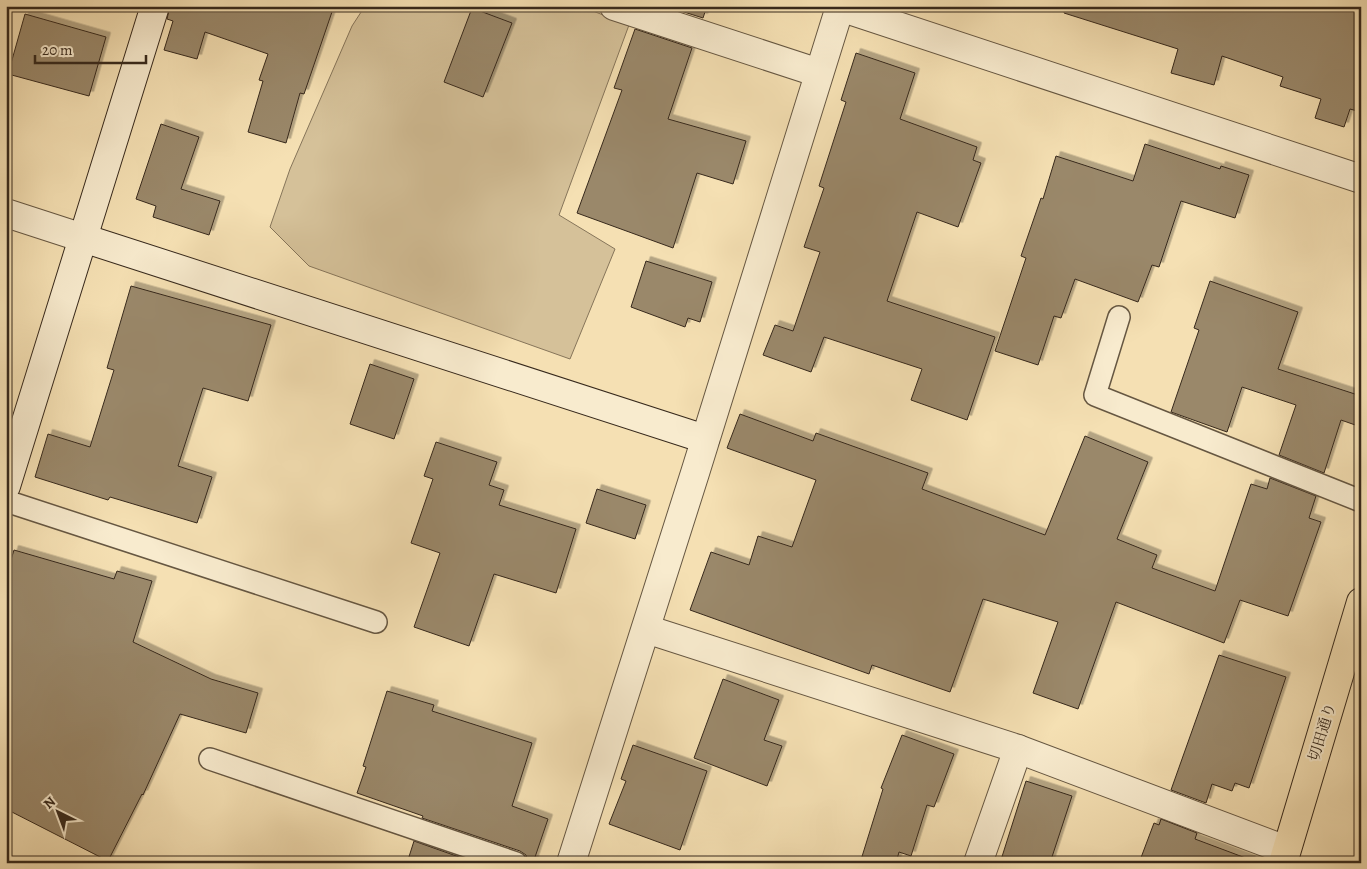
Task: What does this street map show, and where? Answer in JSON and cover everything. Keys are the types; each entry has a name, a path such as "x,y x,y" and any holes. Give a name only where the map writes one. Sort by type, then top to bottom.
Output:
{"main road":[{"name":"切田通り","path":"1285,856 1357,630 1361,602"}],"street":[{"path":"6,486 155,6"},
{"path":"614,6 819,73"},
{"path":"571,863 840,7 1361,179"},
{"path":"6,212 705,439"},
{"path":"646,629 1018,749 1285,856"},
{"path":"978,863 1018,749"}],"lane":[{"path":"1119,317 1095,395 1361,501"},
{"path":"6,501 376,622"},
{"path":"210,759 516,863"}],"shaded area":[{"path":"365,6 580,6 629,25 559,215 615,249 570,359 309,266 270,227 290,169 352,26"}],"building":[{"path":"170,6 334,6 304,94 300,93 286,143 248,132 263,81 259,80 268,54 205,32 197,59 164,50 173,21 167,19"},
{"path":"665,6 707,6 703,18"},
{"path":"1065,6 1361,6 1361,112 1350,109 1344,127 1315,118 1321,99 1280,86 1283,77 1222,56 1214,85 1171,73 1178,49 1064,13"},
{"path":"472,8 512,23 483,97 444,82"},
{"path":"25,14 106,37 89,96 8,74"},
{"path":"635,29 692,48 668,119 746,141 733,184 697,173 673,248 577,213 622,90 614,88"},
{"path":"856,53 915,73 900,119 977,147 973,160 981,163 958,227 917,212 887,301 995,337 967,420 911,400 922,369 824,337 811,372 763,355 775,325 793,331 820,252 804,247 824,188 819,186 846,102 841,100"},
{"path":"161,124 199,137 181,189 220,201 209,235 153,217 156,206 136,199"},
{"path":"1145,144 1220,169 1221,166 1249,175 1235,218 1181,201 1159,267 1152,265 1138,302 1075,279 1061,318 1054,316 1038,365 995,351 1026,258 1021,256 1041,198 1043,199 1056,156 1133,181"},
{"path":"646,261 712,282 700,322 688,318 685,327 631,307"},
{"path":"1210,281 1298,312 1278,369 1361,396 1361,427 1341,420 1324,473 1279,455 1296,405 1242,387 1227,432 1171,412 1199,330 1194,328"},
{"path":"131,286 271,325 248,401 203,388 178,466 212,477 197,523 110,497 108,500 35,477 48,434 90,447 114,370 107,368"},
{"path":"370,364 414,379 394,439 350,424"},
{"path":"740,414 813,441 816,433 928,473 922,489 1045,535 1085,436 1148,462 1117,539 1157,555 1152,568 1215,591 1251,484 1267,489 1270,478 1316,496 1309,518 1321,522 1288,616 1240,600 1224,643 1116,602 1078,709 1033,693 1058,622 983,599 950,692 872,665 869,674 690,610 711,552 749,565 758,536 792,547 816,480 727,448"},
{"path":"436,442 497,462 489,485 504,490 499,505 576,529 556,593 494,574 469,646 414,627 440,553 411,543 433,479 424,476"},
{"path":"597,489 646,505 635,539 586,523"},
{"path":"14,550 114,579 117,571 152,581 133,642 211,679 258,693 246,733 180,714 143,795 108,861 6,809 6,576"},
{"path":"1219,655 1286,677 1249,788 1235,783 1232,791 1212,784 1206,803 1171,790"},
{"path":"723,679 779,700 764,740 782,746 767,786 694,758"},
{"path":"387,691 434,705 432,711 532,743 512,806 548,819 533,863 528,863 526,855 520,851 422,818 423,816 357,793 366,767 363,766"},
{"path":"902,735 954,754 934,807 927,805 911,856 899,852 896,863 860,863 883,789 881,788"},
{"path":"633,745 707,771 680,850 609,824 626,781 621,779"},
{"path":"1026,781 1072,796 1050,863 1000,863"},
{"path":"1161,819 1197,833 1195,839 1251,860 1250,863 1139,863 1154,823 1159,825"},
{"path":"414,841 476,863 407,863"}]}
